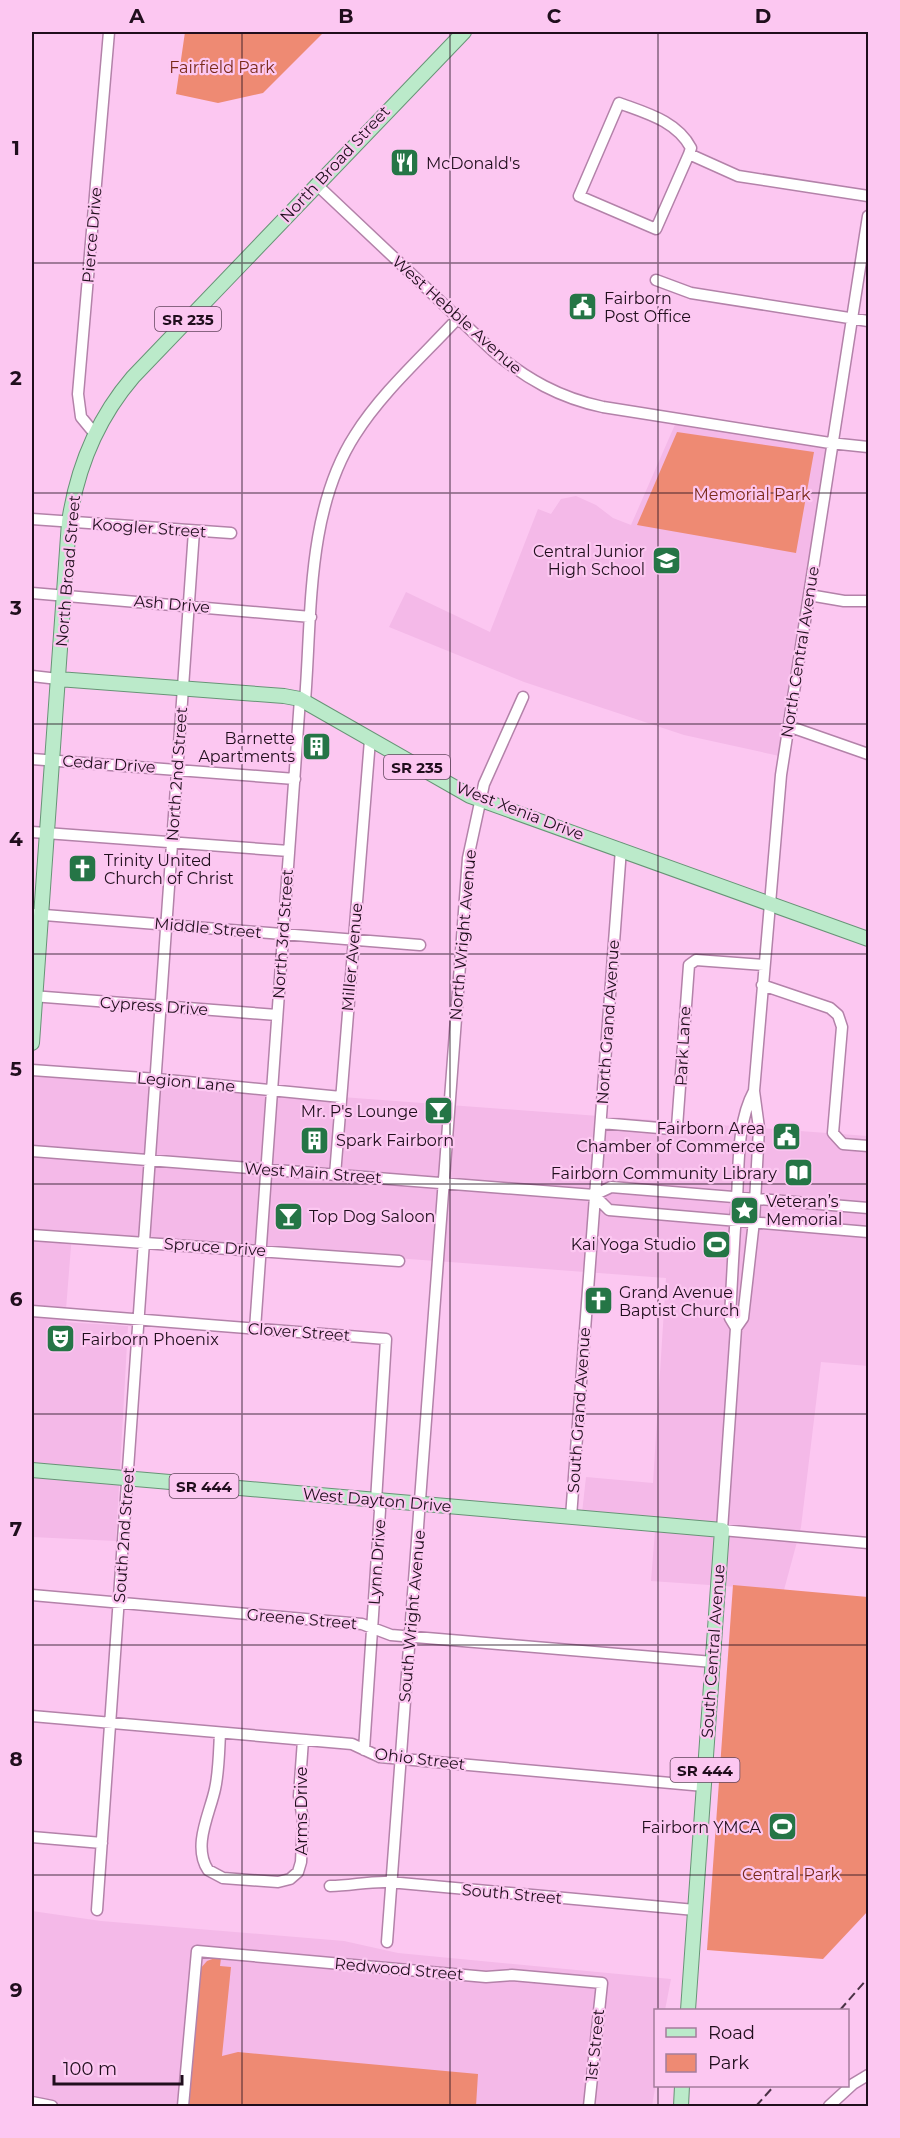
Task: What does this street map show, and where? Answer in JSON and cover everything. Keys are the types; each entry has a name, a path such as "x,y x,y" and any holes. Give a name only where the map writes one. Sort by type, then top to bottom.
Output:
{"main road":[{"name":"North Broad Street","path":"32,1042 36,914 47,833 69,522 80,473 95,434 112,403 133,377 464,32"},
{"name":"West Xenia Drive","path":"58,679 303,700 465,793 770,903"},
{"name":"SR 235","path":"770,903 868,939"},
{"name":"West Dayton Drive","path":"32,1470 722,1530"},
{"name":"South Central Avenue","path":"688,2009 722,1530"},
{"path":"681,2106 682,2087"}],"street":[{"name":"Pierce Drive","path":"95,434 81,417 78,394 109,32"},
{"path":"620,103 663,119 688,141 691,148 689,154 656,229 579,196 620,103"},
{"path":"689,154 738,176 868,196"},
{"name":"West Hebble Avenue","path":"316,184 512,367 545,388 573,399 677,420 868,447"},
{"name":"North Central Avenue","path":"754,1221 759,1128 754,1091 774,837 788,726 868,216"},
{"path":"656,280 692,293 868,321"},
{"name":"North 3rd Street","path":"255,1329 289,851 322,513 333,476 345,451 374,408 458,318"},
{"name":"Koogler Street","path":"32,519 231,533"},
{"name":"North 2nd Street","path":"151,1160 194,531"},
{"name":"Ash Drive","path":"32,593 311,616"},
{"path":"809,595 844,601 868,601"},
{"name":"West Xenia Drive","path":"32,676 58,679"},
{"name":"North Wright Avenue","path":"445,1183 468,858 484,784 523,696"},
{"path":"788,726 868,754"},
{"name":"Miller Avenue","path":"335,1175 370,740"},
{"name":"Cedar Drive","path":"32,759 295,779"},
{"path":"32,832 289,851"},
{"name":"North Grand Avenue","path":"594,1195 621,849"},
{"name":"Middle Street","path":"36,914 420,945"},
{"name":"Park Lane","path":"601,1123 671,1129 677,1127 689,965 696,960 764,965"},
{"path":"762,985 830,1008 838,1015 842,1027 833,1133 843,1144 868,1146"},
{"name":"Cypress Drive","path":"33,996 277,1015"},
{"name":"Legion Lane","path":"32,1070 157,1079 341,1097"},
{"name":"North Central Avenue","path":"735,1219 743,1125 748,1102 754,1091"},
{"name":"West Main Street","path":"32,1151 594,1195 611,1187 868,1208"},
{"name":"South 2nd Street","path":"97,1910 151,1160"},
{"name":"South Wright Avenue","path":"387,1942 445,1183"},
{"name":"West Main Street","path":"594,1195 609,1210 868,1232"},
{"name":"South Grand Avenue","path":"571,1517 594,1195"},
{"name":"South Central Avenue","path":"735,1219 730,1318 736,1328"},
{"name":"South Central Avenue","path":"722,1530 736,1328 743,1318 754,1221"},
{"name":"Spruce Drive","path":"32,1235 399,1261"},
{"name":"Clover Street","path":"32,1311 386,1339"},
{"name":"Lynn Drive","path":"364,1750 380,1510 376,1501 386,1339"},
{"path":"722,1530 868,1543"},
{"name":"Greene Street","path":"32,1595 373,1627 391,1635 713,1662"},
{"name":"Ohio Street","path":"32,1716 352,1744 375,1756 400,1759 704,1786"},
{"name":"Arms Drive","path":"220,1733 215,1790 206,1817 203,1860 208,1870 217,1876 256,1880 285,1881 295,1876 300,1867 303,1820 299,1796 303,1740"},
{"path":"32,1837 102,1844"},
{"name":"South Street","path":"330,1886 352,1886 367,1881 695,1910"},
{"name":"Redwood Street","path":"183,2106 197,1951 486,1977 512,1975 602,1983"},
{"name":"1st Street","path":"589,2106 602,1983"},
{"path":"830,2106 847,2089 868,2075"},
{"path":"32,2102 52,2106"}],"shaded area":[{"name":"Central Junior High School","path":"677,420 833,442 784,757 684,735 524,682 389,627 406,592 490,632 538,509 551,514 561,499 576,496 596,505 613,518 631,525"},
{"path":"32,1074 868,1136 868,1366 821,1362 801,1527 784,1590 651,1581 655,1531 581,1522 586,1477 653,1483 666,1278 72,1234 65,1322 128,1326 116,1541 32,1537"},
{"path":"32,1911 101,1921 344,1941 398,1953 671,1979 665,2009 654,2009 655,2087 652,2106 32,2106"}],"green space":[{"name":"Fairfield Park","path":"185,32 324,32 263,93 218,103 176,94"},
{"name":"Memorial Park","path":"677,432 814,452 796,553 637,525"},
{"name":"Central Park","path":"733,1585 868,1597 868,1911 823,1959 707,1950"},
{"path":"221,1958 220,1966 231,1967 222,2056 238,2052 478,2074 476,2106 187,2106 200,1969 207,1961"}],"railway":[{"path":"841,2009 868,1978"},
{"path":"756,2106 773,2087"}],"place":[{"name":"McDonald's","path":"405,163"},
{"name":"Fairborn Post Office","path":"583,307"},
{"name":"Central Junior High School","path":"666,560"},
{"name":"Barnette Apartments","path":"316,747"},
{"name":"Trinity United Church of Christ","path":"83,869"},
{"name":"Mr. P's Lounge","path":"439,1111"},
{"name":"Fairborn Area Chamber of Commerce","path":"786,1137"},
{"name":"Spark Fairborn","path":"315,1140"},
{"name":"Fairborn Community Library","path":"798,1173"},
{"name":"Veteran’s Memorial","path":"745,1210"},
{"name":"Top Dog Saloon","path":"288,1216"},
{"name":"Kai Yoga Studio","path":"717,1244"},
{"name":"Grand Avenue Baptist Church","path":"598,1301"},
{"name":"Fairborn Phoenix","path":"60,1339"},
{"name":"Fairborn YMCA","path":"782,1827"}]}
